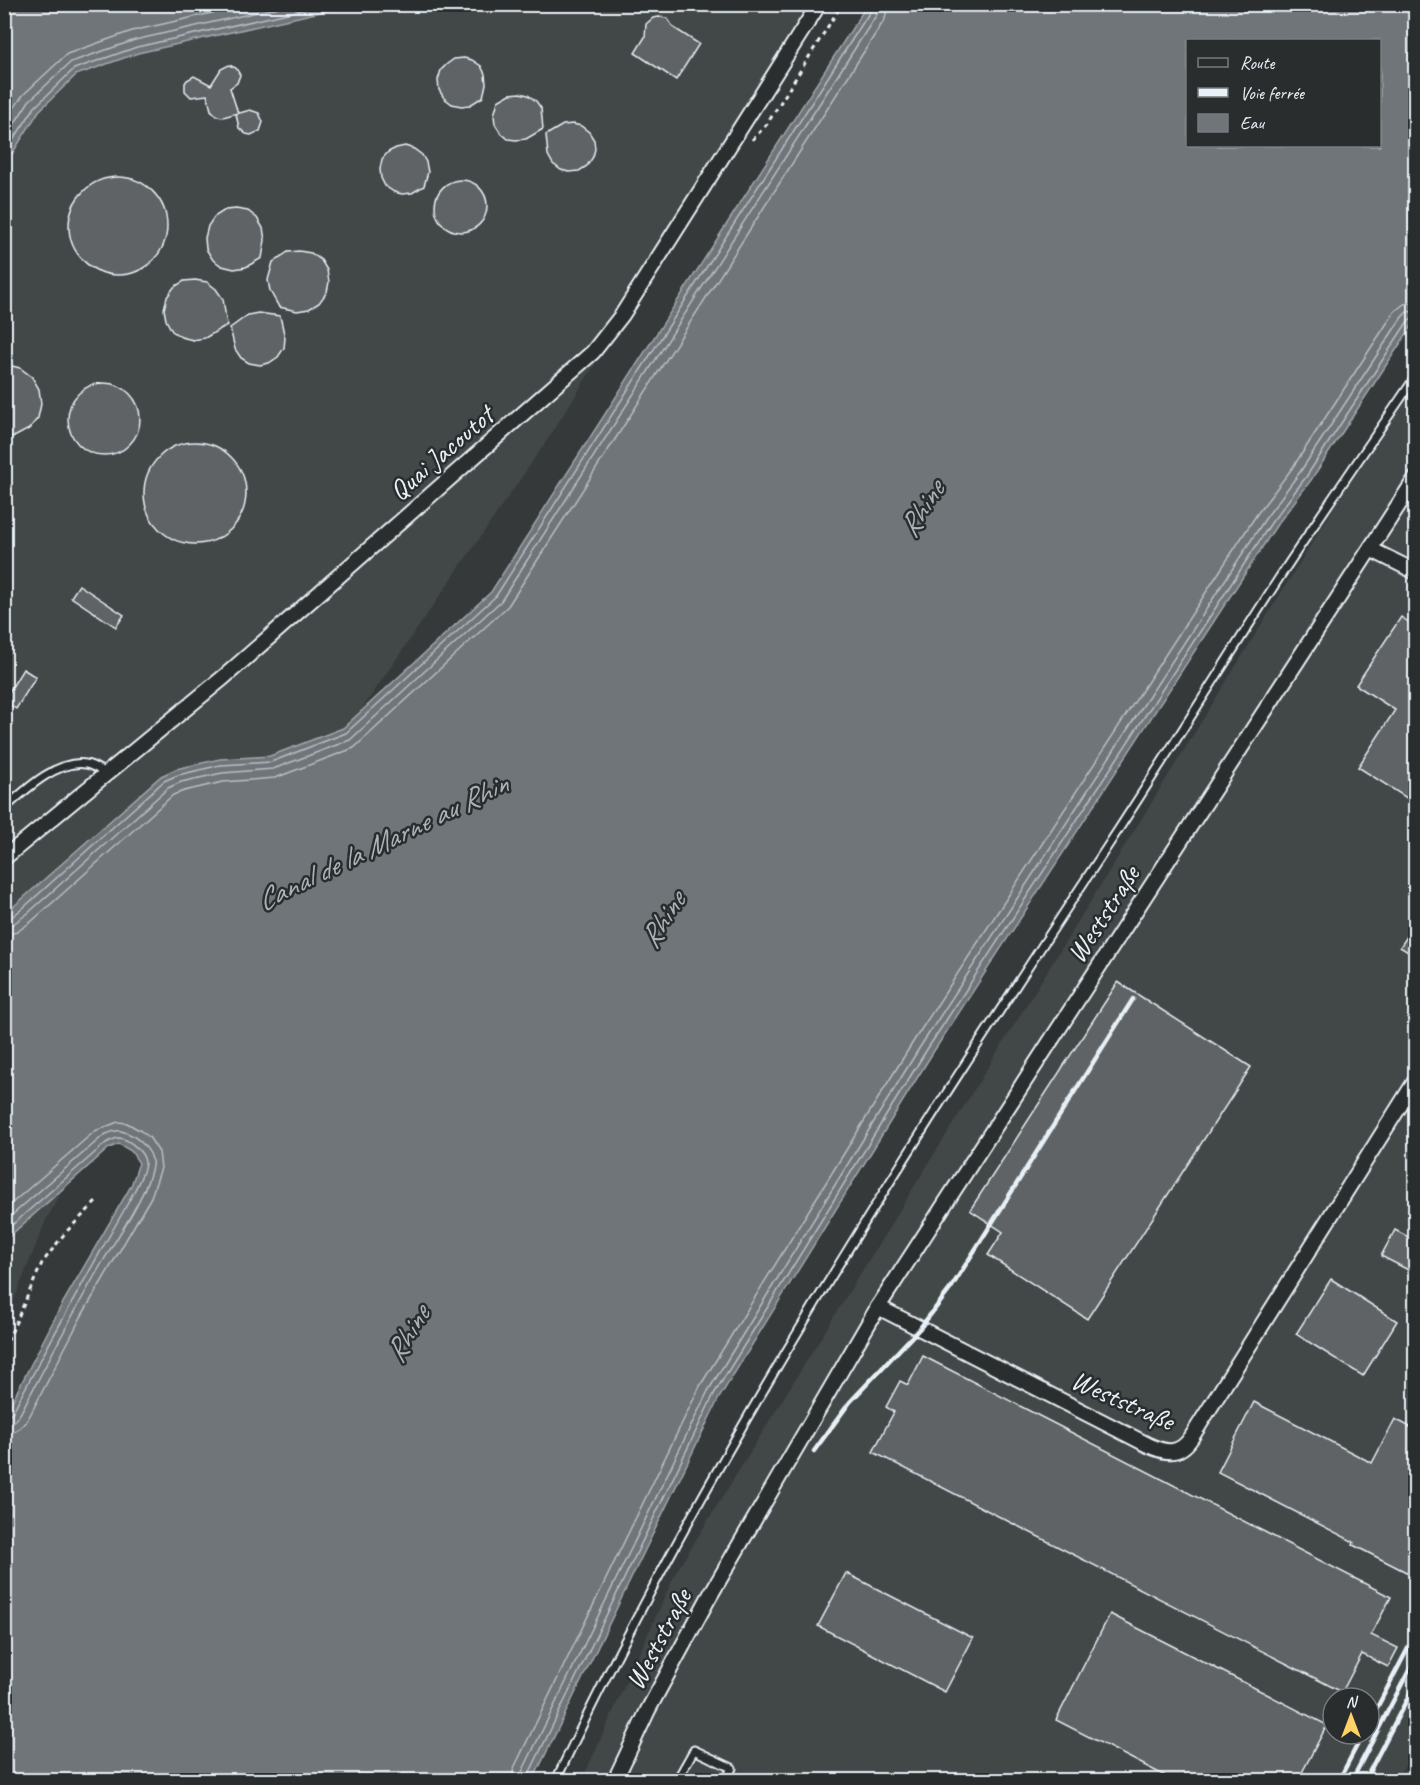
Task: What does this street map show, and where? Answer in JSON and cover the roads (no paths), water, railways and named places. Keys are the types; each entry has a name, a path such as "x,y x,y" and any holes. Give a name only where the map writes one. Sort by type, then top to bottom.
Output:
{"street":[{"name":"Quai Jacoutot","path":"4,858 233,670 593,352 622,315 819,4"},
{"name":"Weststraße","path":"615,1780 648,1710 708,1599 878,1307 1416,478"},
{"path":"1370,549 1416,572"},
{"name":"Weststraße","path":"878,1307 1148,1445 1168,1452 1178,1450 1185,1446 1191,1438 1416,1080"}],"lane":[{"path":"556,1780 636,1621 728,1450 824,1285 1282,574 1416,376"},
{"path":"4,809 28,787 62,766 86,764 108,774"},
{"path":"677,1780 694,1750 732,1768 726,1780"}],"water":[{"path":"5,4 340,5 338,8 138,53 76,75 39,111 5,165"},
{"path":"867,5 1415,5 1415,321 1311,480 1276,526 932,1054 719,1398 533,1780 5,1780 5,1415 61,1306 131,1186 139,1163 131,1151 119,1144 109,1148 5,1240 5,914 161,776 176,769 220,759 270,756 343,728 491,592"},
{"path":"1415,1754 1415,1780 1402,1780"}],"railway":[{"path":"814,1451 850,1402 920,1328 951,1288 1133,999"},
{"path":"1381,1700 1416,1633"},
{"path":"1352,1780 1416,1657"},
{"path":"1365,1780 1416,1682"},
{"path":"1339,1780 1357,1746"}],"water label":[{"name":"Rhine","path":"921,509"},
{"name":"Canal de la Marne au Rhin","path":"382,842"},
{"name":"Rhine","path":"662,920"},
{"name":"Rhine","path":"407,1334"}]}
